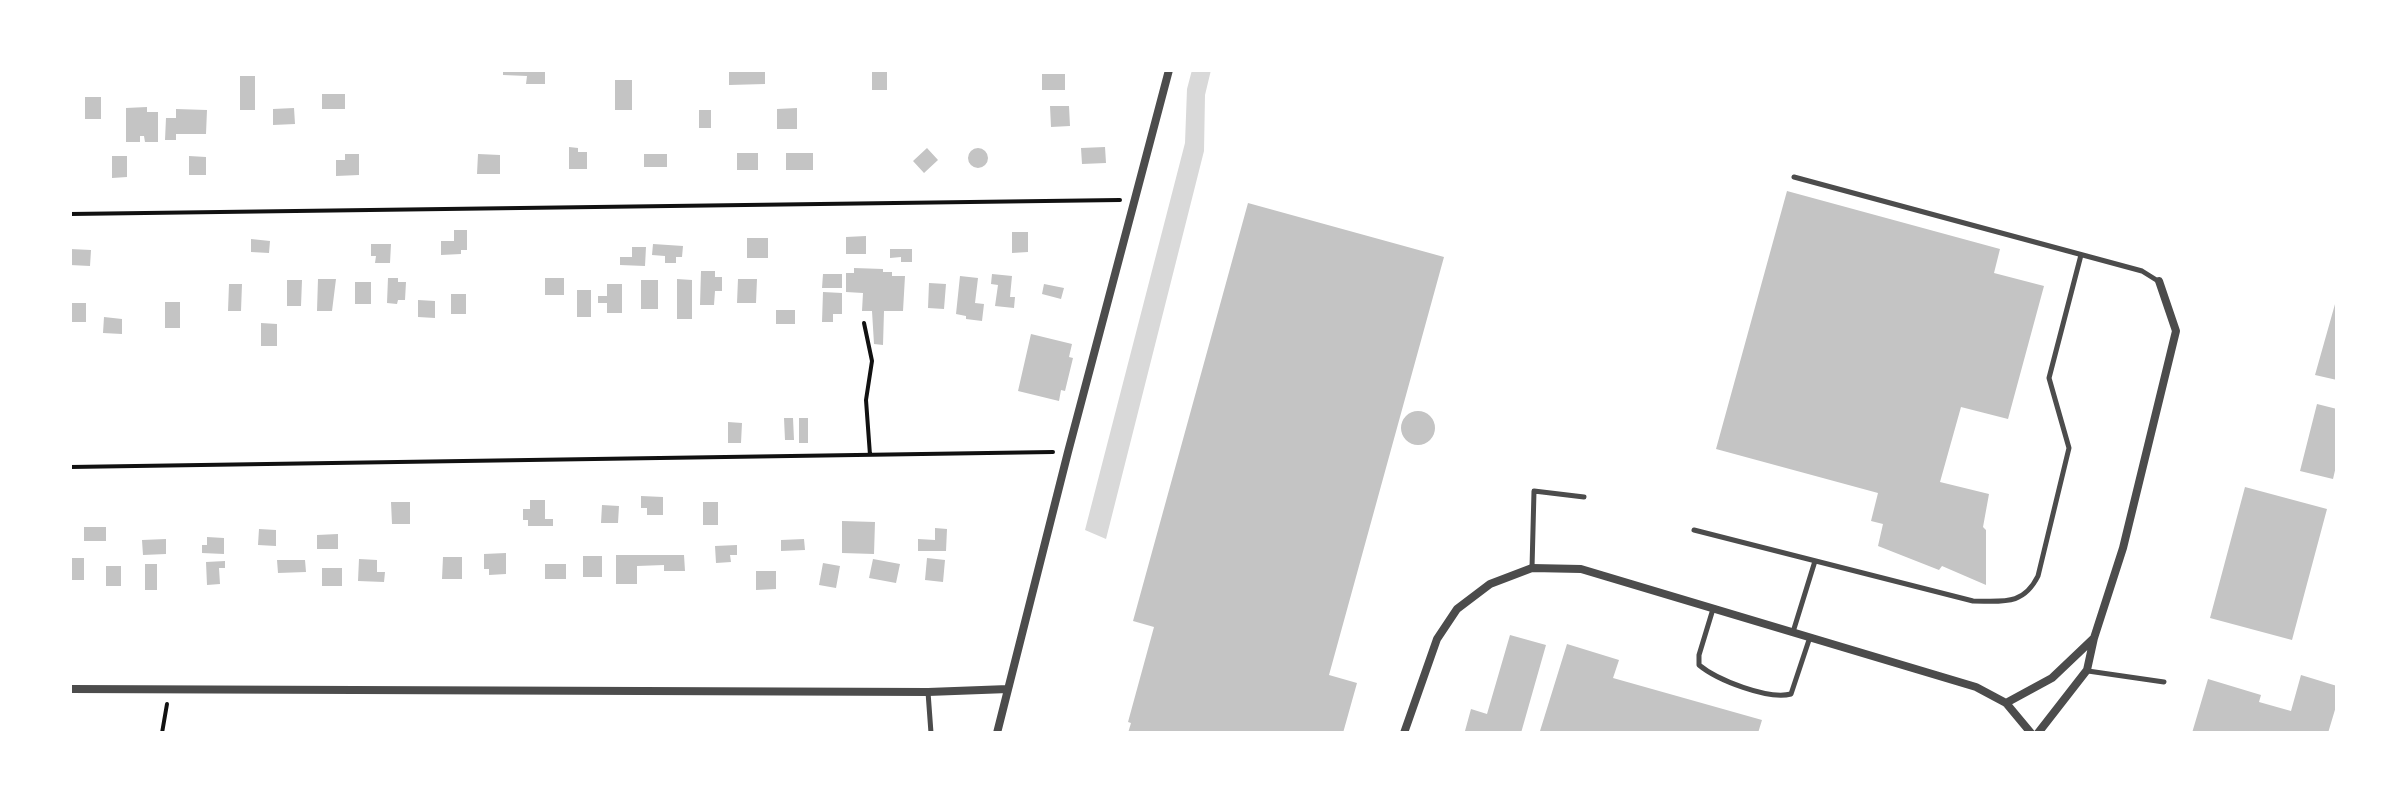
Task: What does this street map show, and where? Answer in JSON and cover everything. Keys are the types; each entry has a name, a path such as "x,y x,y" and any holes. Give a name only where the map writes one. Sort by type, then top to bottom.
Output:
{"street":[{"path":"997,733 1169,70"},
{"path":"2038,733 2087,670 2123,548 2176,331 2159,281"},
{"path":"1404,733 1437,639 1457,609 1490,584 1532,568 1581,569 1976,687 2006,703 2031,733"},
{"path":"2006,703 2052,678 2094,638"},
{"path":"70,689 928,692 1008,689"}],"lane":[{"path":"1794,177 2142,271 2159,281"},
{"path":"1694,530 1973,601 2010,601 2030,592 2038,576 2069,448 2049,378 2081,255"},
{"path":"1532,568 1534,491 1584,497"},
{"path":"1793,632 1815,561"},
{"path":"1714,608 1699,655 1699,665 1713,676 1780,697 1791,694 1811,637"},
{"path":"2087,670 2164,682"},
{"path":"928,692 931,733"}],"path":[{"path":"70,214 1135,199"},
{"path":"864,323 872,361 866,400 870,455"},
{"path":"70,467 1068,452"},
{"path":"162,733 169,689"}],"shaded area":[{"path":"1192,70 1211,70 1205,95 1204,151 1106,539 1085,530 1185,143 1187,89"}],"building":[{"path":"503,70 545,70 545,84 526,84 527,76 503,75"},
{"path":"729,70 765,70 765,84 729,85"},
{"path":"872,70 887,70 887,90 872,90"},
{"path":"1042,74 1065,74 1065,90 1042,90"},
{"path":"240,76 255,76 255,110 240,110"},
{"path":"615,80 632,80 632,110 615,110"},
{"path":"322,94 345,94 345,109 322,109"},
{"path":"85,97 101,97 101,119 85,119"},
{"path":"1050,106 1069,106 1070,126 1051,127"},
{"path":"147,107 147,112 158,112 158,142 145,142 144,136 140,136 140,142 126,142 126,108"},
{"path":"294,108 295,124 273,125 273,109"},
{"path":"797,108 797,129 777,129 777,109"},
{"path":"176,109 207,110 206,134 176,134 176,140 165,140 166,118 176,118"},
{"path":"699,110 711,110 711,128 699,128"},
{"path":"569,147 578,148 578,152 587,152 587,169 569,169"},
{"path":"1105,147 1106,163 1082,164 1081,148"},
{"path":"927,148 938,160 924,173 913,161"},
{"path":"978,148 985,151 988,158 985,165 978,168 971,165 968,158 971,151"},
{"path":"737,153 758,153 758,170 737,170"},
{"path":"786,153 813,153 813,170 786,170"},
{"path":"345,154 359,154 359,175 336,176 336,160 345,160"},
{"path":"478,154 500,155 500,174 477,174"},
{"path":"644,154 667,154 667,167 644,167"},
{"path":"112,156 127,156 127,177 112,178"},
{"path":"189,156 206,157 206,175 189,175"},
{"path":"1787,191 2000,249 1994,273 2044,286 2008,419 1961,407 1940,482 1989,494 1983,527 1986,530 1986,585 1942,566 1939,570 1878,546 1883,524 1871,521 1878,493 1716,449"},
{"path":"1248,203 1444,257 1329,675 1357,683 1343,733 1128,733 1131,723 1128,722 1154,627 1133,621"},
{"path":"454,230 467,230 467,250 461,250 461,254 441,255 441,241 454,241"},
{"path":"1012,232 1028,232 1028,252 1012,253"},
{"path":"866,236 866,254 846,254 846,237"},
{"path":"747,238 768,238 768,258 747,258"},
{"path":"251,239 270,241 269,253 251,252"},
{"path":"371,244 391,244 390,263 375,263 376,256 371,256"},
{"path":"653,244 683,246 682,257 676,257 676,263 665,263 665,256 652,255"},
{"path":"632,247 646,247 645,266 620,265 620,257 632,257"},
{"path":"70,249 91,250 90,266 70,265"},
{"path":"890,249 912,249 912,262 901,262 901,257 890,258"},
{"path":"854,268 883,269 883,272 892,272 892,276 905,276 903,311 884,311 883,345 874,344 872,311 862,311 863,293 846,292 846,273 854,273"},
{"path":"701,271 715,271 715,277 722,277 722,291 715,291 714,305 700,305"},
{"path":"823,274 842,274 842,288 822,288"},
{"path":"992,274 1012,276 1010,297 1015,297 1014,308 995,306 998,285 991,284"},
{"path":"960,276 978,278 975,303 984,304 982,321 956,314"},
{"path":"388,278 406,282 405,300 398,300 397,304 387,303"},
{"path":"545,278 564,278 564,295 545,295"},
{"path":"318,279 336,279 332,311 317,311"},
{"path":"677,279 692,280 692,319 677,319"},
{"path":"738,279 757,279 756,303 737,303"},
{"path":"287,280 302,280 301,306 287,306"},
{"path":"641,280 658,280 658,309 641,309"},
{"path":"355,282 371,282 371,304 355,304"},
{"path":"929,283 946,284 944,309 928,308"},
{"path":"229,284 242,284 241,311 228,311"},
{"path":"607,284 622,284 622,313 607,313 607,303 598,303 598,296 607,296"},
{"path":"1044,284 1064,288 1061,299 1042,294"},
{"path":"577,290 591,290 591,317 577,317"},
{"path":"823,292 842,293 842,314 833,314 833,322 822,322"},
{"path":"451,294 466,294 466,314 451,314"},
{"path":"2337,297 2337,380 2315,375"},
{"path":"418,300 435,301 435,318 418,317"},
{"path":"165,302 180,302 180,328 165,328"},
{"path":"72,303 86,303 86,322 72,322"},
{"path":"776,310 795,310 795,324 776,324"},
{"path":"104,317 122,319 122,334 103,333"},
{"path":"261,323 277,324 277,346 261,346"},
{"path":"1031,334 1072,344 1069,357 1073,358 1065,391 1061,390 1059,401 1018,391"},
{"path":"2317,404 2337,409 2337,462 2333,479 2300,471"},
{"path":"1418,411 1430,416 1435,428 1430,440 1418,445 1406,440 1401,428 1406,416"},
{"path":"784,418 793,418 794,440 785,440"},
{"path":"799,418 808,418 808,443 799,443"},
{"path":"728,422 742,423 741,443 728,443"},
{"path":"2245,487 2327,509 2292,640 2210,618"},
{"path":"641,496 663,497 663,515 647,515 647,508 641,508"},
{"path":"530,500 545,500 545,519 553,519 553,526 528,526 528,520 523,520 523,509 530,509"},
{"path":"391,502 410,502 410,524 392,524"},
{"path":"703,502 718,502 718,525 703,525"},
{"path":"602,505 619,506 618,523 601,523"},
{"path":"842,521 875,522 874,554 842,553"},
{"path":"84,527 106,527 106,541 84,541"},
{"path":"935,528 947,529 946,551 918,551 918,539 935,540"},
{"path":"259,529 276,530 276,546 258,545"},
{"path":"338,534 338,549 317,549 317,535"},
{"path":"207,537 224,538 224,554 202,553"},
{"path":"166,539 166,554 143,555 142,540"},
{"path":"804,539 805,550 781,551 781,540"},
{"path":"737,545 737,555 730,555 731,562 716,563 715,546"},
{"path":"506,553 506,574 489,575 489,569 484,569 484,554"},
{"path":"616,555 684,555 685,571 664,571 664,565 637,566 637,584 616,584"},
{"path":"583,556 602,556 602,577 583,577"},
{"path":"443,557 462,557 462,579 442,579"},
{"path":"70,558 84,558 84,580 70,580"},
{"path":"927,558 945,560 943,582 925,580"},
{"path":"359,559 377,560 377,572 385,572 384,582 358,581"},
{"path":"873,559 900,564 896,583 869,578"},
{"path":"277,560 305,560 306,572 278,573"},
{"path":"225,561 225,568 219,568 220,584 207,585 206,562"},
{"path":"823,563 840,566 836,588 819,585"},
{"path":"145,564 157,564 157,590 145,590"},
{"path":"545,564 566,564 566,579 545,579"},
{"path":"106,566 121,566 121,586 106,586"},
{"path":"322,568 342,568 342,586 322,586"},
{"path":"756,571 776,571 776,589 756,590"},
{"path":"1510,635 1546,645 1521,733 1465,731 1471,709 1487,714"},
{"path":"1567,644 1619,660 1613,678 1762,720 1758,733 1540,731"},
{"path":"2301,675 2337,686 2337,703 2328,733 2192,733 2208,679 2261,695 2259,702 2291,711"}]}
